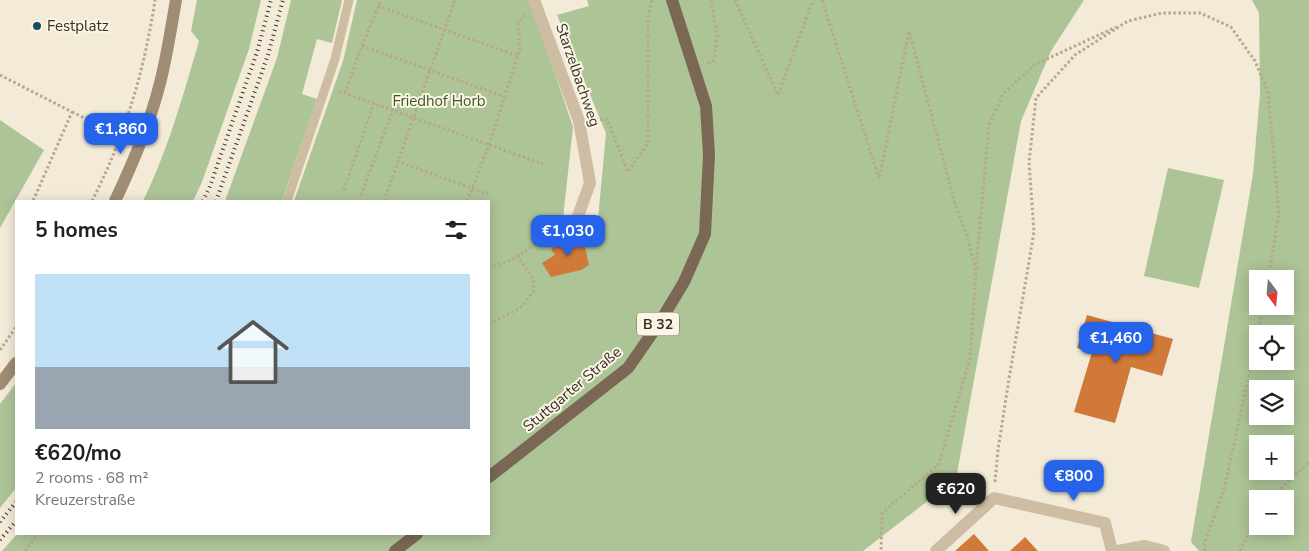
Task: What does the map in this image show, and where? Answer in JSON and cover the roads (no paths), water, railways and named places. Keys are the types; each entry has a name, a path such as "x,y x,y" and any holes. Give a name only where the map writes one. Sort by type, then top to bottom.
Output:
{"main road":[{"path":"116,200 129,173 150,119 160,82 176,0"},
{"name":"Stuttgarter Straße","path":"490,476 628,368 660,322 684,282 705,234 709,155 706,106 672,0"},
{"path":"0,384 15,365"},
{"path":"395,551 416,535"}],"street":[{"name":"Starzelbachweg","path":"531,4 579,121 590,184 578,219"},
{"path":"936,551 994,498 1105,523 1112,551"},
{"path":"1118,551 1145,546 1164,551"}],"lane":[{"path":"287,200 327,86 349,0"}],"railway":[{"path":"203,200 257,52 271,0"},
{"path":"216,200 268,55 283,0"},
{"path":"0,522 15,503"},
{"path":"0,540 15,522"}],"place":[{"name":"Festplatz","path":"37,26"}],"park label":[{"name":"Friedhof Horb","path":"439,101"}]}
